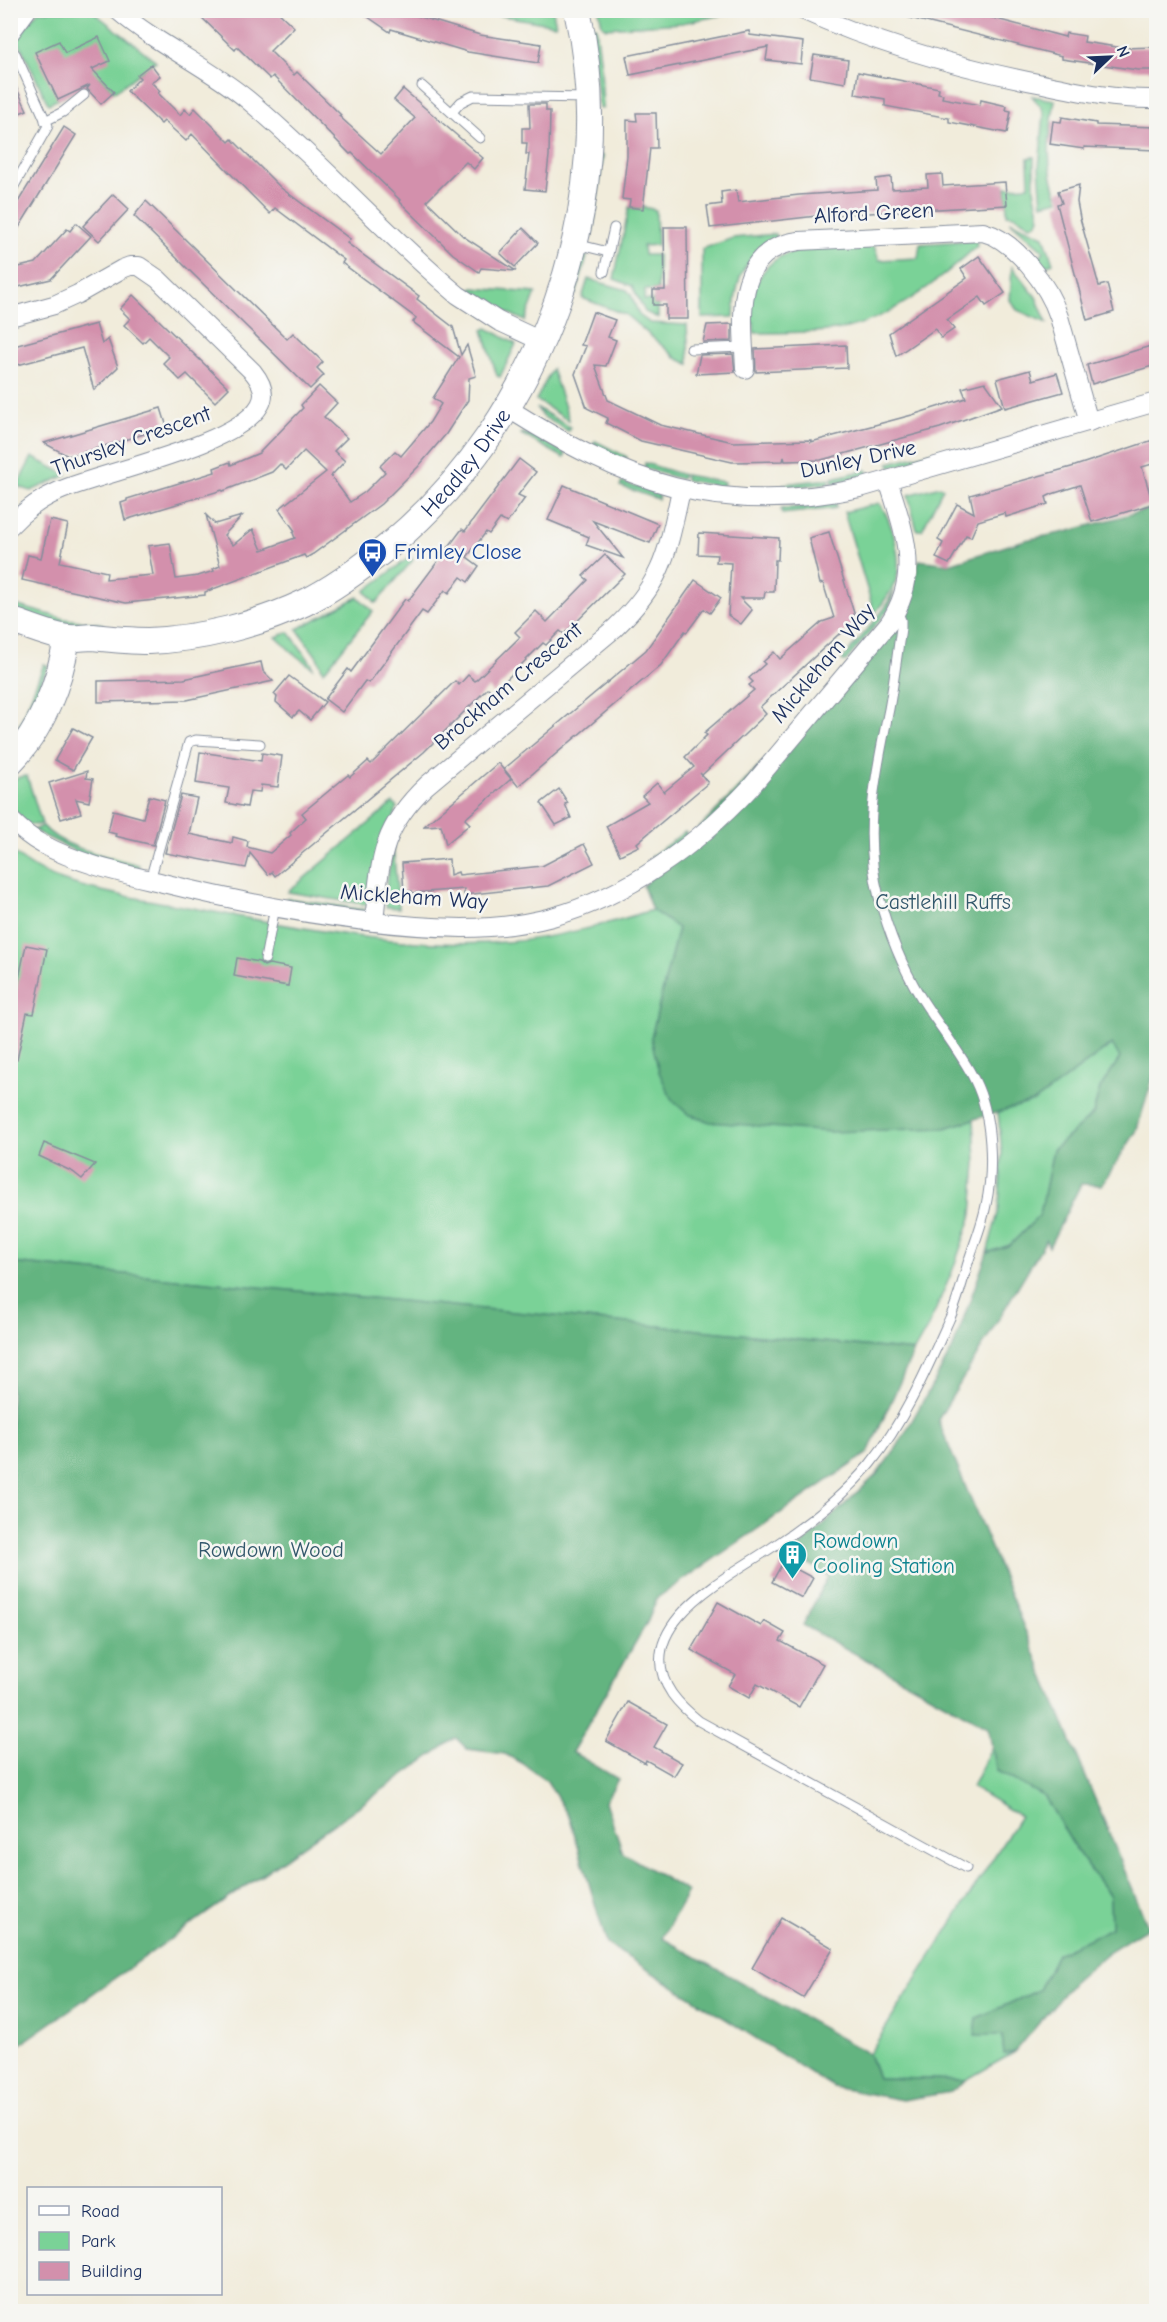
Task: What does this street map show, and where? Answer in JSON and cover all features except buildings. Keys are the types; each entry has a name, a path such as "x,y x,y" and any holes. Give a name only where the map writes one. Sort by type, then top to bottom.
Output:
{"street":[{"path":"10,33 27,10"},
{"path":"117,10 151,38 202,67 249,101 458,295 498,321 541,341"},
{"name":"Headley Drive","path":"10,620 67,638 147,641 188,637 268,616 318,595 366,564 428,511 468,465 506,407 541,341 560,295 574,244 587,170 589,98 585,52 577,10"},
{"path":"802,10 869,37 986,72 1103,95 1156,99"},
{"name":"Alford Green","path":"745,369 744,291 750,273 762,259 777,248 792,242 807,241 962,232 991,234 1013,249 1034,273 1052,300 1062,326 1089,422"},
{"name":"Thursley Crescent","path":"10,317 64,301 126,267 139,267 158,279 253,372 261,382 263,394 260,405 252,415 216,437 190,448 58,492 27,510 10,526"},
{"name":"Dunley Drive","path":"506,407 602,462 640,477 681,490 749,498 799,497 835,493 888,480 1156,402"},
{"name":"Mickleham Way","path":"10,819 40,843 64,854 150,880 275,907 374,922 463,928 519,924 546,919 582,907 635,881 692,842 741,798 881,633 897,611 905,586 909,557 906,538 888,480"},
{"name":"Brockham Crescent","path":"374,922 381,859 388,835 401,813 427,785 605,637 636,608 650,590 664,560 681,490"},
{"path":"10,762 25,747 38,726 60,668 67,638"}],"lane":[{"path":"10,47 16,55 45,121 47,131 10,193"},
{"path":"422,86 480,138"},
{"path":"45,121 63,112 84,95"},
{"path":"452,112 461,102 473,96 589,98"},
{"path":"604,272 614,228"},
{"path":"574,244 608,252"},
{"path":"691,349 744,347"},
{"path":"897,611 901,620 901,628 872,798 872,849 879,896 899,956 919,995 975,1081 988,1118 990,1156 986,1205 951,1316 905,1412 889,1437 869,1465 832,1501 773,1547 713,1584 685,1610 669,1632 661,1666 671,1692 681,1705 699,1721 966,1868"},
{"path":"150,880 189,742 196,740 260,744"},
{"path":"265,958 275,907"}],"green space":[{"path":"599,10 743,11 682,23 606,28 602,25"},
{"path":"38,11 92,11 156,61 114,92 99,77 86,89 81,89 48,104 17,38"},
{"path":"473,11 553,11 556,25"},
{"path":"596,26 603,108 599,108 591,27"},
{"path":"1032,96 1055,100 1049,150 1051,175 1059,200 1042,204 1039,167 1044,114"},
{"path":"599,155 603,156 592,237 587,237"},
{"path":"1034,157 1034,189 1040,218 1036,224 1030,225 1014,215 1007,214 1006,187 1029,186 1028,158"},
{"path":"640,206 656,210 657,245 643,246 644,255 658,255 658,290 645,290 644,300 653,300 654,305 658,305 658,318 645,312 632,286 614,279 629,207 640,209"},
{"path":"1010,221 1044,236 1053,263 1040,268 1037,260 1044,251"},
{"path":"776,234 777,238 756,253 744,270 736,291 734,317 702,318 702,249 733,238"},
{"path":"976,240 977,246 931,285 897,307 861,324 821,332 754,333 754,323 749,323 753,295 761,275 773,262 788,253 827,247 874,246 879,260 918,258 920,244"},
{"path":"583,255 587,257 576,294 572,293"},
{"path":"1012,267 1036,297 1047,323 1017,310 1010,300"},
{"path":"588,279 627,290 639,315 650,323 687,325 689,364 678,359 626,315 582,298"},
{"path":"473,288 536,293 525,321 471,291"},
{"path":"487,328 516,344 500,377 497,376 483,330"},
{"path":"552,369 569,419 569,421 536,400"},
{"path":"537,408 570,427 568,431 542,416"},
{"path":"521,434 537,437 566,454 564,458"},
{"path":"595,441 627,457 625,461 593,445"},
{"path":"932,452 933,456 891,468 889,463"},
{"path":"32,457 67,475 31,491 17,486"},
{"path":"645,463 683,475 681,479 644,468"},
{"path":"867,470 868,475 833,483 832,478"},
{"path":"685,475 724,482 723,487 685,480"},
{"path":"829,479 830,483 784,488 784,484"},
{"path":"622,482 659,494 658,499 620,486"},
{"path":"940,486 943,488 922,530 917,530 908,495"},
{"path":"836,503 836,508 782,514 781,509"},
{"path":"879,503 892,529 898,572 890,593 874,612 844,512"},
{"name":"Castlehill Ruffs","path":"1156,507 1156,1068 1136,1132 1102,1185 1081,1184 1049,1247 1046,1240 938,1420 1148,1927 1108,1952 1072,1983 1015,2052 1004,2054 1002,2035 975,2035 977,2018 1039,1990 1057,1954 1111,1928 1110,1896 1077,1851 1045,1797 997,1771 988,1727 803,1625 828,1576 793,1553 877,1474 897,1447 953,1348 987,1253 1010,1245 1040,1215 1053,1150 1093,1114 1100,1088 1120,1058 1112,1044 1035,1101 945,1128 831,1132 710,1122 688,1114 672,1100 659,1072 651,1038 678,928 652,910 643,886 907,617 919,560 949,564 1025,540 1066,532"},
{"path":"410,557 413,560 376,603 365,591"},
{"path":"894,590 889,609 845,662 842,660 885,608"},
{"path":"358,597 373,611 323,671 317,657 297,629"},
{"path":"11,604 65,619 103,624 103,629 50,621 11,609"},
{"path":"289,632 312,664 313,668 276,637"},
{"path":"44,664 48,666 23,727 11,747 11,740 21,722"},
{"path":"27,776 42,824 27,824 11,809 10,783 19,777"},
{"path":"393,803 397,807 368,905 288,892"},
{"path":"43,826 62,841 88,851 139,865 138,870 81,854 33,830"},
{"path":"685,832 687,835 654,859 652,856"},
{"path":"393,847 399,908 386,907 384,900"},
{"path":"10,850 48,874 96,890 316,930 392,940 468,944 525,940 580,930 652,910 678,928 651,1038 945,1124 974,1119 976,1163 972,1215 952,1272 929,1325 914,1351 11,1263"},
{"path":"286,898 366,910 362,912 285,902"},
{"path":"1113,1044 1120,1058 1100,1088 1093,1114 1053,1150 1040,1215 1010,1245 987,1253 999,1209 1002,1154 998,1112 1035,1101"},
{"name":"Rowdown Wood","path":"11,1263 914,1351 868,1453 657,1598 648,1621 572,1752 618,1779 605,1802 623,1853 688,1892 662,1938 869,2054 878,2078 966,2080 951,2092 902,2100 833,2087 607,1944 570,1819 547,1781 505,1754 467,1749 456,1738 11,2051"},
{"path":"992,1746 997,1771 1045,1797 1077,1851 1110,1896 1111,1928 1057,1954 1039,1990 977,2018 1002,2035 1004,2053 1015,2052 966,2080 878,2078 869,2054 1020,1816 972,1787"}],"place":[{"name":"Frimley Close","path":"373,578"},
{"name":"Rowdown Cooling Station","path":"792,1580"}]}
